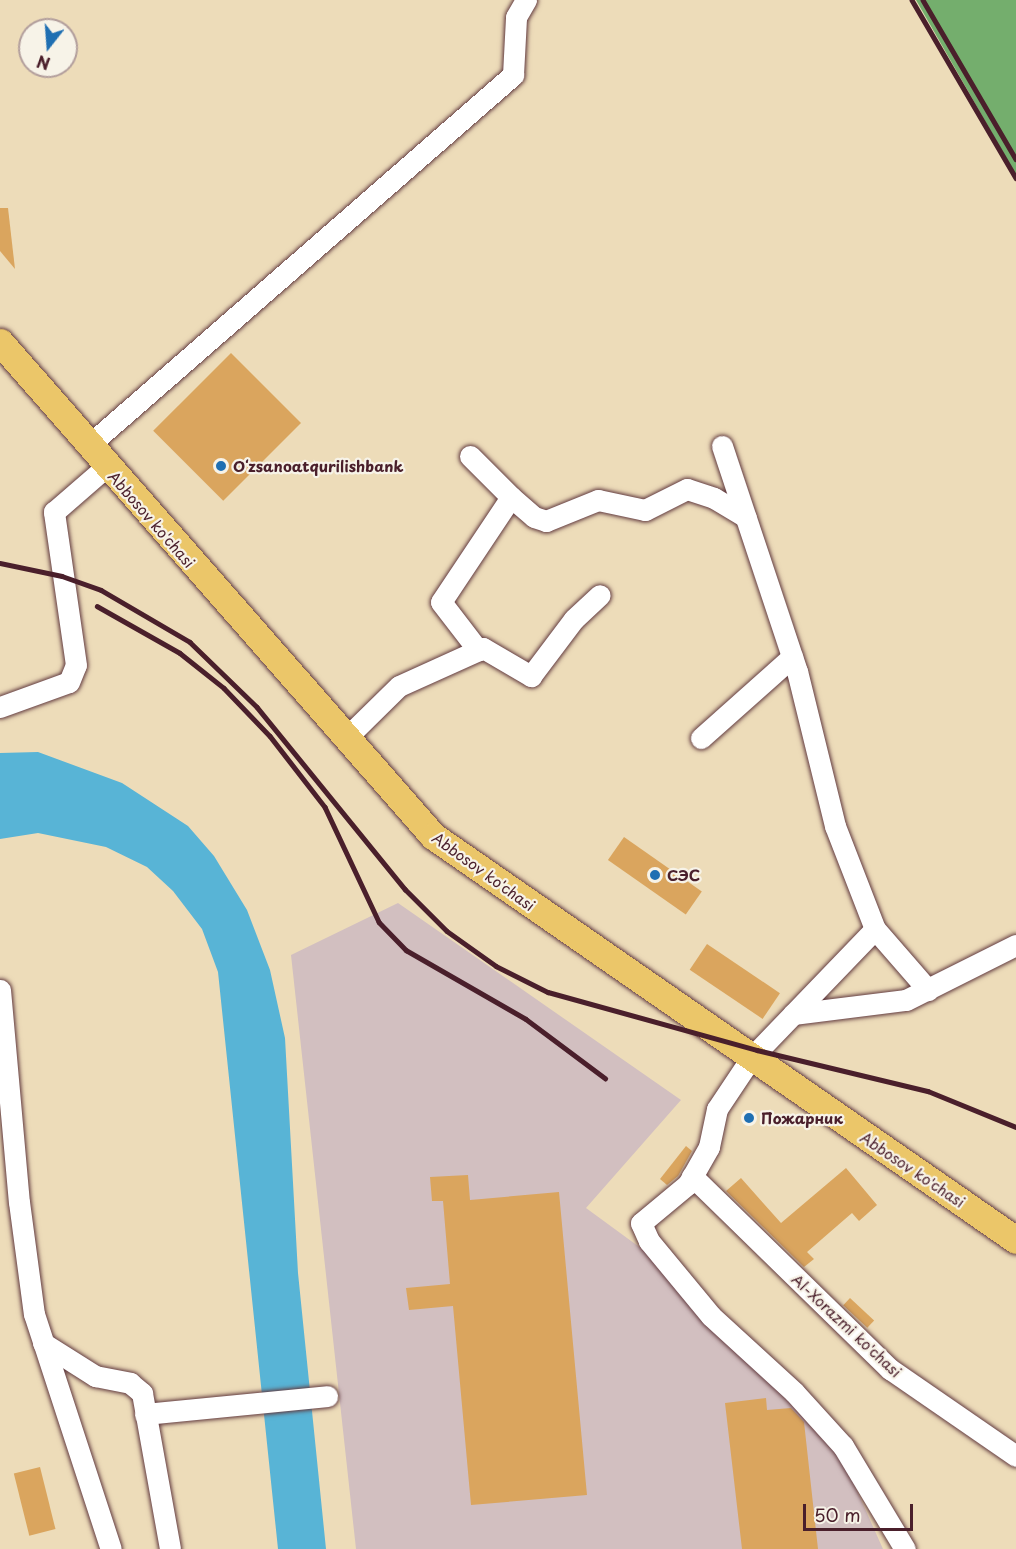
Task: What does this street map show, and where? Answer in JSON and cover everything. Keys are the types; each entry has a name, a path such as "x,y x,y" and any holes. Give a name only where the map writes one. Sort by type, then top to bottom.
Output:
{"main road":[{"name":"Abbosov ko'chasi","path":"0,342 106,466 434,836 1016,1240"}],"street":[{"path":"89,445 513,75 516,17 526,0"},
{"path":"722,446 792,657 835,826 875,929 928,990"},
{"path":"470,456 534,517 546,521 598,500 645,510 687,489 714,498 746,517"},
{"path":"0,707 69,682 76,665 54,512 106,466"},
{"path":"478,650 441,602 511,497"},
{"path":"346,738 399,686 483,648 531,676 574,619 600,594"},
{"path":"701,738 792,657"},
{"path":"875,929 751,1058 717,1109 709,1147 688,1184 641,1223 649,1241 711,1316 794,1392 843,1446 905,1549"},
{"path":"792,1014 906,1000 1016,945"},
{"path":"0,990 19,1202 34,1314 111,1549"},
{"name":"Al-Xorazmi ko'chasi","path":"693,1176 890,1369 1016,1456"},
{"path":"43,1342 95,1376 130,1383 142,1393 170,1549"},
{"path":"146,1414 327,1396"}],"shaded area":[{"path":"398,903 681,1100 586,1208 668,1268 845,1464 883,1549 356,1549 291,955"}],"green space":[{"path":"916,0 1016,0 1016,175"}],"water":[{"path":"38,752 122,783 188,826 214,856 247,910 270,970 285,1038 298,1273 326,1549 278,1549 218,972 202,929 173,891 147,867 106,847 38,833 0,839 0,753"}],"building":[{"path":"0,208 8,208 15,269 0,251"},
{"name":"Oʻzsanoatqurilishbank","path":"231,353 301,423 223,501 153,431"},
{"name":"СЭС","path":"624,837 702,891 686,914 608,860"},
{"path":"707,944 780,993 763,1019 690,970"},
{"path":"686,1146 692,1151 678,1176 667,1185 660,1179"},
{"path":"846,1168 877,1205 859,1221 852,1213 807,1252 814,1259 804,1267 726,1191 741,1178 781,1223"},
{"path":"468,1175 470,1200 559,1192 587,1495 471,1505 453,1306 409,1310 406,1288 450,1284 443,1201 432,1201 430,1177"},
{"path":"850,1298 874,1321 867,1328 843,1305"},
{"path":"766,1398 767,1410 791,1408 804,1422 818,1549 742,1549 725,1403"},
{"path":"40,1467 55,1529 29,1536 14,1474"}],"railway":[{"path":"912,0 1016,178"},
{"path":"923,0 1016,159"},
{"path":"0,563 62,576 101,590 190,642 257,707 405,889 447,931 496,966 548,992 757,1050 928,1091 1016,1127"},
{"path":"97,606 180,653 224,688 270,736 325,807 379,922 406,950 526,1019 605,1078"}],"place":[{"name":"Oʻzsanoatqurilishbank","path":"221,466"},
{"name":"СЭС","path":"655,875"},
{"name":"Пожарник","path":"749,1118"}]}
